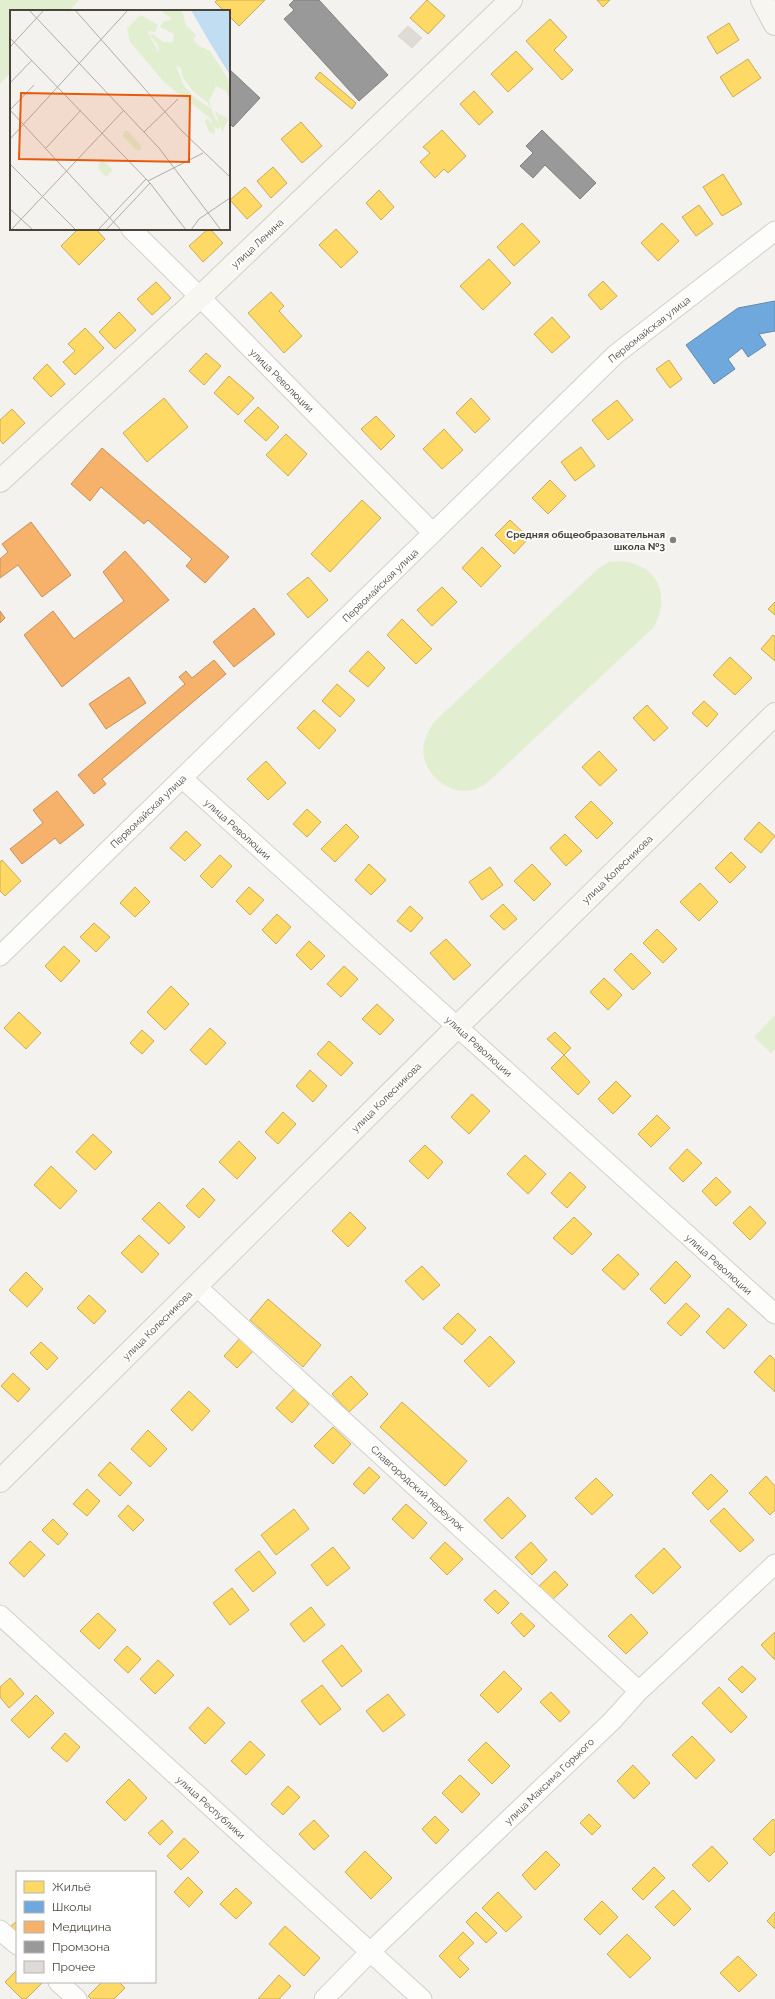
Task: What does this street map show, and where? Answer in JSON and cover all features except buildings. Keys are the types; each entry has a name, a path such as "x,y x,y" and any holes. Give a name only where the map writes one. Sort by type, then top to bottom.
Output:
{"street":[{"name":"улица Ленина","path":"0,481 200,297 511,0"},
{"path":"762,0 775,24"},
{"name":"улица Революции","path":"132,230 433,533"},
{"name":"Первомайская улица","path":"0,956 616,354 775,231"},
{"name":"улица Колесникова","path":"0,1481 457,1027 775,714"},
{"name":"улица Революции","path":"182,778 775,1314"},
{"name":"Славгородский переулок","path":"196,1286 639,1691"},
{"name":"улица Максима Горького","path":"324,1999 370,1952 612,1721 639,1691 775,1564"},
{"name":"улица Республики","path":"0,1615 422,1999"},
{"path":"0,1930 16,1944"},
{"path":"59,1983 77,1999"}],"green space":[{"path":"0,0 79,0 70,10 10,10 10,73 0,84"},
{"path":"621,561 644,568 652,575 658,584 661,593 661,604 659,615 654,627 483,786 465,791 456,790 440,782 428,769 423,752 425,740 433,723 599,568 609,562"},
{"path":"775,1015 775,1049 771,1053 754,1037"}],"place":[{"name":"Средняя общеобразовательная школа №3","path":"673,540"}]}
